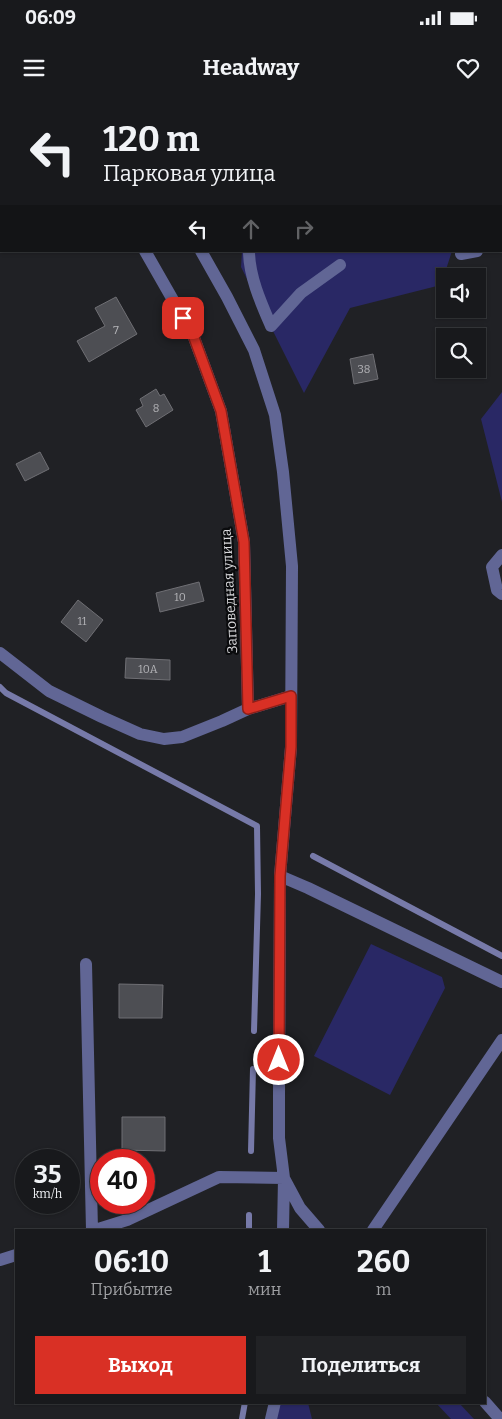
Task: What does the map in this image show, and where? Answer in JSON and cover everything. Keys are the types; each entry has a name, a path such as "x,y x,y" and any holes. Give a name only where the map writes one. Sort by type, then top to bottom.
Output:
{"street":[{"name":"Заповедная улица","path":"146,252 193,335 221,411 244,542 248,709"},
{"path":"202,252 254,350 275,415 283,472 292,566 291,747 280,876 279,1130 284,1178 283,1229"},
{"path":"249,252 249,265 271,326 301,293 340,265"},
{"path":"461,254 472,252"},
{"path":"502,555 492,566 497,590 502,594"},
{"path":"0,654 49,691 140,734 164,739 182,737 222,722 248,709 291,696"},
{"path":"280,876 502,982"},
{"path":"86,964 94,1229"},
{"path":"374,1229 502,1040"},
{"path":"97,1229 127,1220 219,1177 284,1178"},
{"path":"284,1178 300,1208 318,1229"},
{"path":"0,1260 15,1255"},
{"path":"486,1403 500,1419"},
{"path":"272,1419 275,1404"}],"shaded area":[{"path":"242,252 452,252 446,268 436,268 436,286 350,308 304,393 241,267"},
{"path":"502,392 502,502 481,419"},
{"path":"371,944 442,977 445,988 390,1095 314,1056"},
{"path":"279,1404 308,1404 312,1419 276,1419"},
{"path":"437,1404 460,1404 474,1419 451,1419"}],"building":[{"path":"116,297 137,334 89,362 77,341 105,326 95,308"},
{"path":"373,354 378,379 354,384 350,359"},
{"path":"156,389 160,396 164,394 173,410 146,427 136,410 143,406 140,399"},
{"path":"40,452 49,469 25,481 16,464"},
{"path":"199,582 204,601 160,612 156,593"},
{"path":"78,600 103,620 86,642 61,622"},
{"path":"126,658 170,660 170,680 125,678"},
{"path":"119,984 163,985 162,1018 119,1018"},
{"path":"122,1117 165,1117 165,1151 155,1151 155,1149 122,1149"}],"waterway":[{"path":"0,687 6,693 257,826 258,894 254,1031"},
{"path":"313,856 502,956"},
{"path":"251,1151 253,1069"},
{"path":"249,1215 249,1229"},
{"path":"242,1419 245,1404"}],"route":[{"path":"183,318 193,335 221,411 244,542 248,709 291,696 291,747 280,876 279,1060"}]}
